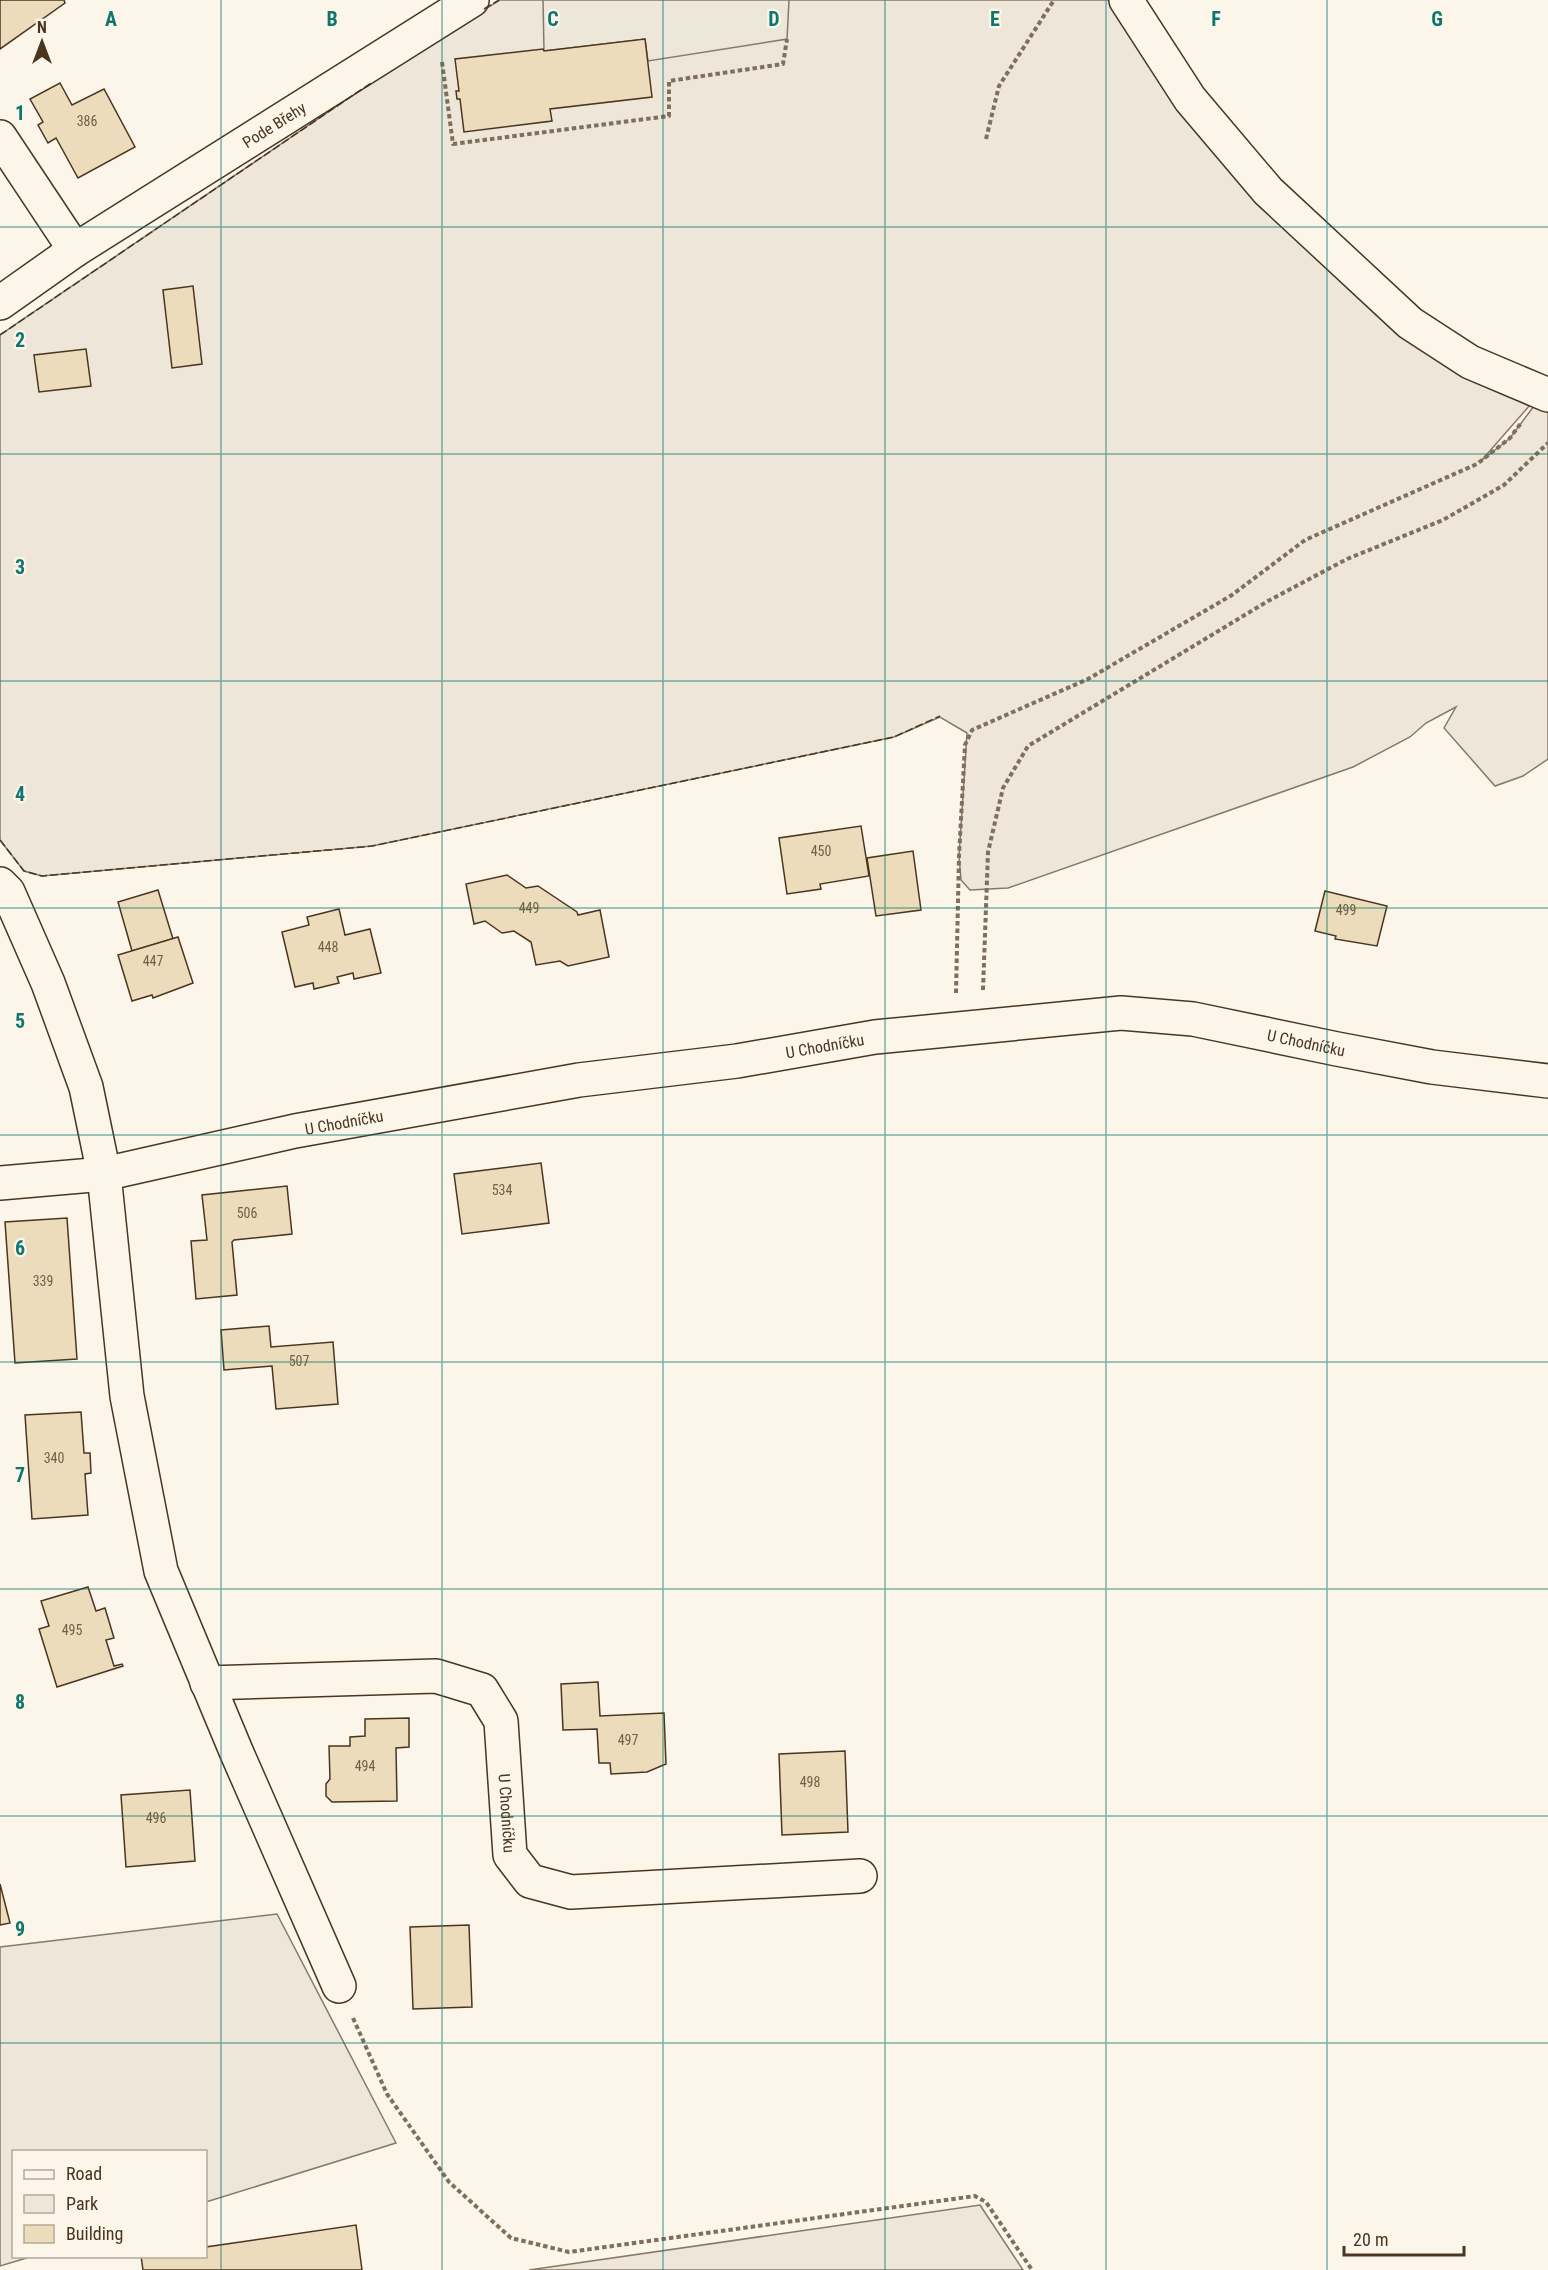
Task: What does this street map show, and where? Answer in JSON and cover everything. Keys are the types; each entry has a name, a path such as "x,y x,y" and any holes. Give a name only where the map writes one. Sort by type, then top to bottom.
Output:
{"street":[{"name":"Pode Břehy","path":"0,303 75,250 472,0"},
{"path":"1126,0 1190,99 1268,190 1410,323 1470,362 1544,393"},
{"path":"0,137 75,250"},
{"path":"0,884 8,892 48,983 86,1087 104,1174 127,1396 160,1571 339,1986"},
{"name":"U Chodníčku","path":"0,1182 104,1174 295,1131 579,1080 737,1061 875,1037 1121,1013 1193,1019 1432,1067 1548,1081"},
{"name":"U Chodníčku","path":"207,1683 436,1676 482,1690 501,1721 510,1855 530,1881 571,1892 860,1876"}],"path":[{"path":"986,139 999,86 1054,0"},
{"path":"437,22 453,144 669,116 669,81 783,64 787,39"},
{"path":"968,1028 958,856 965,745 972,730 1088,679 1232,595 1305,540 1478,464 1510,438 1544,393"},
{"path":"968,1028 988,852 1003,788 1028,746 1268,601 1347,559 1443,520 1504,485 1548,443"},
{"path":"339,1986 387,2094 449,2182 511,2238 569,2252 975,2196 986,2202 1032,2270"}],"green space":[{"path":"500,0 1110,0 1172,97 1530,405 1481,461 1510,438 1534,406 1548,412 1548,759 1523,776 1495,786 1444,728 1456,707 1426,723 1410,737 1353,767 1008,888 970,890 961,880 959,856 967,733 940,717 894,737 372,846 42,876 24,871 0,840 0,335 434,40"},
{"path":"277,1914 396,2143 207,2202 207,2150 12,2150 12,2258 27,2258 0,2266 0,1947"},
{"path":"980,2205 1023,2270 529,2270"}],"shaded area":[{"path":"543,0 789,0 787,39 648,61 645,39 544,51"}],"building":[{"path":"0,0 64,0 65,3 0,49"},
{"path":"645,39 652,97 550,109 552,121 464,132 460,99 457,99 456,91 459,91 455,59"},
{"path":"60,83 72,105 104,89 135,147 78,178 56,138 48,143 38,125 43,122 30,99"},
{"path":"193,286 202,364 172,368 163,290"},
{"path":"86,349 91,386 39,392 34,355"},
{"path":"861,826 869,876 820,884 821,889 787,894 779,838"},
{"path":"913,851 921,910 876,916 867,858"},
{"path":"507,875 526,888 538,886 577,912 578,915 600,910 609,957 568,966 560,961 536,965 531,942 514,931 502,933 485,921 474,924 466,884"},
{"path":"158,890 173,939 132,951 118,902"},
{"path":"1325,891 1387,906 1377,946 1335,939 1336,936 1315,931"},
{"path":"339,909 345,935 370,929 381,973 354,979 353,973 337,977 339,983 314,989 313,983 295,987 282,932 309,925 307,917"},
{"path":"178,937 193,983 153,998 152,995 132,1001 118,955"},
{"path":"541,1163 549,1223 462,1234 454,1174"},
{"path":"287,1186 292,1234 234,1240 232,1242 237,1295 196,1299 191,1241 207,1240 202,1195"},
{"path":"67,1218 77,1359 15,1363 5,1222"},
{"path":"269,1326 271,1347 333,1342 338,1404 276,1409 272,1366 224,1370 221,1330"},
{"path":"81,1412 84,1453 90,1453 91,1473 85,1474 88,1515 32,1519 25,1415"},
{"path":"88,1587 96,1611 105,1608 114,1638 106,1640 114,1666 122,1664 123,1666 57,1687 39,1629 49,1626 41,1601"},
{"path":"598,1682 600,1716 664,1713 666,1764 647,1772 611,1774 610,1763 599,1763 597,1729 563,1730 561,1684"},
{"path":"409,1718 409,1747 396,1748 397,1801 332,1802 326,1796 326,1784 330,1779 329,1746 350,1746 350,1737 365,1736 365,1719"},
{"path":"845,1751 848,1832 782,1835 779,1754"},
{"path":"190,1790 195,1861 126,1867 121,1795"},
{"path":"0,1884 10,1923 0,1925"},
{"path":"469,1925 472,2007 413,2009 410,1927"},
{"path":"356,2225 362,2270 143,2270 141,2258 207,2258 207,2247"}],"fence":[{"path":"484,9 499,0"},
{"path":"0,335 371,83"},
{"path":"0,840 24,871 42,876 372,846 894,737 940,716"}]}
